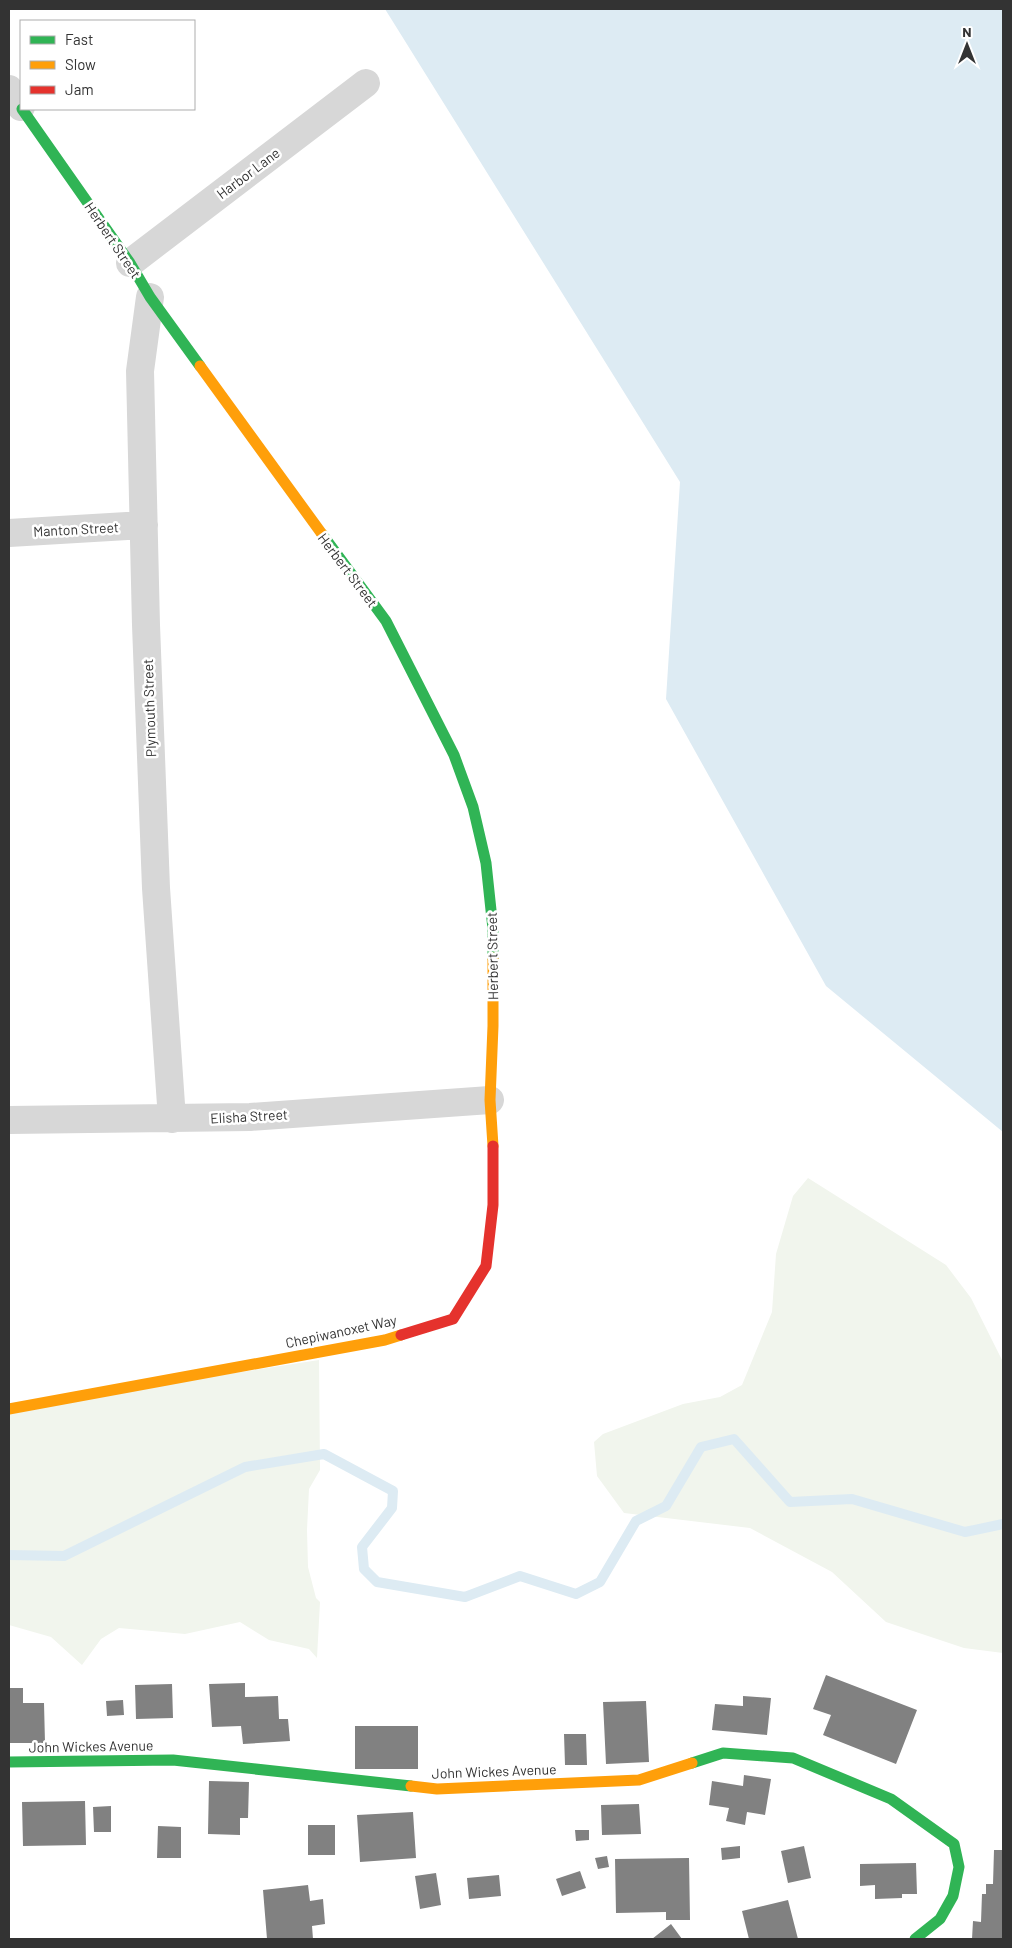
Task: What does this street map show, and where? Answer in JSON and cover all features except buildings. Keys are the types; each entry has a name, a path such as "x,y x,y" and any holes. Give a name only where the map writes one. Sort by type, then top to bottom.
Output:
{"street":[{"name":"Harbor Lane","path":"130,263 366,83"},
{"name":"Herbert Street","path":"23,110 130,263 150,297 386,621 454,755 474,807 486,863 493,929 493,1026 490,1100"},
{"name":"Plymouth Street","path":"150,297 140,371 144,525 156,888 172,1119"},
{"name":"Manton Street","path":"9,533 144,525"},
{"name":"Elisha Street","path":"9,1120 250,1117 490,1100"},
{"name":"Chepiwanoxet Way","path":"9,1410 385,1340 454,1319 486,1266 493,1205 493,1144 490,1100"},
{"name":"John Wickes Avenue","path":"9,1762 173,1760 437,1789 639,1780 723,1753 793,1758 891,1799 954,1844 959,1867 953,1896 940,1919 915,1939"}],"shaded area":[{"path":"385,9 1003,9 1003,1132 826,986 666,699 680,482"},
{"path":"808,1178 946,1265 971,1298 1003,1362 1003,1653 964,1648 886,1622 832,1572 750,1528 624,1513 597,1476 594,1442 603,1434 683,1404 720,1397 742,1385 772,1312 776,1254 793,1196"},
{"path":"319,1360 320,1470 309,1489 307,1530 308,1567 316,1598 320,1602 317,1658 309,1649 269,1640 240,1622 185,1634 119,1628 101,1639 82,1665 51,1637 9,1625 9,1408"}],"waterway":[{"path":"9,1555 64,1556 245,1467 324,1454 393,1491 392,1508 362,1547 364,1569 377,1582 465,1597 520,1576 576,1594 600,1582 636,1521 666,1506 701,1447 734,1439 790,1502 852,1499 965,1532 1003,1524"}],"traffic: fast":[{"path":"23,110 130,263 150,297 200,366"},
{"path":"322,534 386,621 454,755 473,807 486,863 493,929 493,958"},
{"path":"692,1763 723,1753 793,1758 891,1799 954,1844 959,1867 953,1896 940,1919 915,1939"},
{"path":"9,1762 173,1760 411,1786"}],"traffic: slow":[{"path":"200,366 322,534"},
{"path":"493,958 490,1100 493,1146"},
{"path":"9,1409 385,1340 401,1335"},
{"path":"411,1786 437,1789 639,1780 692,1763"}],"traffic: jam":[{"path":"401,1335 453,1319 486,1266 493,1205 493,1146"}]}
